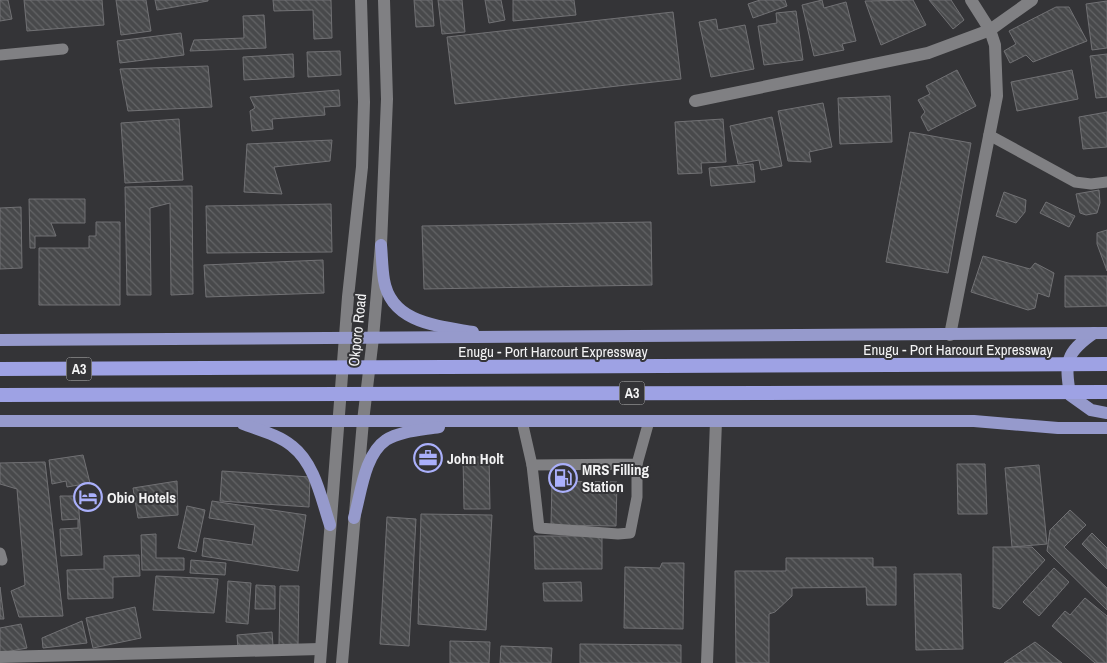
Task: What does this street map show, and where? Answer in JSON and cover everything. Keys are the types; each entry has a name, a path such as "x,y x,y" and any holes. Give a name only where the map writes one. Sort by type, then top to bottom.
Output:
{"highway":[{"name":"Enugu - Port Harcourt Expressway","path":"0,368 158,370 1107,364"},
{"name":"A3","path":"0,395 1107,392"}],"main road":[{"name":"Okporo Road","path":"320,663 345,338 362,167 364,102 361,0"},
{"name":"Okporo Road","path":"342,663 363,421 373,338 381,245 387,99 384,0"},
{"path":"950,335 997,96 995,45 990,30 972,0"},
{"path":"695,102 928,53 990,30 1032,0"},
{"path":"381,245 384,281 393,304 406,316 441,327 510,338"},
{"path":"1094,333 1075,346 1066,368 1070,395 1091,410 1107,413"},
{"path":"0,340 1107,333"},
{"path":"0,421 974,422 1058,428 1107,428"},
{"path":"233,421 276,436 291,445 304,457 313,475 330,524"},
{"path":"354,518 370,461 377,449 387,440 399,435 469,421"},
{"path":"707,663 716,421"},
{"path":"0,657 320,649"}],"lane":[{"path":"0,55 63,49"},
{"path":"989,135 1075,182 1091,184 1107,182"},
{"path":"522,421 532,465 539,528 618,534 630,533 637,497 637,464 649,421"},
{"path":"532,465 637,464"}],"building":[{"path":"0,0 8,0 12,19 0,21"},
{"path":"24,0 102,0 104,25 27,31"},
{"path":"116,0 146,0 151,31 121,35"},
{"path":"155,0 208,0 208,1 157,10"},
{"path":"273,0 331,0 332,38 314,39 313,10 274,11"},
{"path":"414,0 432,0 434,26 416,27"},
{"path":"438,0 462,0 465,32 442,34"},
{"path":"485,0 501,0 505,20 489,23"},
{"path":"513,0 574,0 576,15 513,21"},
{"path":"760,0 785,0 787,6 753,18 748,4"},
{"path":"822,0 824,8 846,2 856,41 842,44 844,50 814,56 802,5"},
{"path":"913,0 926,25 881,45 865,1"},
{"path":"929,0 951,0 964,20 953,29"},
{"path":"1107,1 1107,48 1092,50 1086,4"},
{"path":"1056,7 1069,7 1087,41 1033,62 1026,55 1010,63 1004,51 1016,44 1009,31"},
{"path":"796,11 803,60 764,65 758,26 777,23 776,13"},
{"path":"673,12 681,79 455,104 447,37"},
{"path":"264,15 266,48 190,51 194,40 244,38 243,16"},
{"path":"716,19 718,30 745,25 754,69 711,77 699,22"},
{"path":"181,33 184,55 120,63 117,41"},
{"path":"340,51 341,75 308,77 307,52"},
{"path":"293,54 294,77 244,80 243,57"},
{"path":"1107,54 1107,97 1096,98 1090,56"},
{"path":"208,66 212,107 128,111 120,69"},
{"path":"957,70 976,106 928,131 921,117 925,112 918,100 930,94 926,86"},
{"path":"1072,70 1078,99 1017,111 1011,82"},
{"path":"339,90 340,106 324,107 325,115 272,119 273,129 252,131 250,111 255,108 250,97"},
{"path":"890,96 892,142 840,144 838,98"},
{"path":"823,103 832,147 809,152 811,162 788,161 778,111"},
{"path":"1107,112 1107,147 1083,149 1079,117"},
{"path":"772,117 782,166 761,170 759,160 738,164 730,126"},
{"path":"179,119 183,180 125,183 121,123"},
{"path":"723,119 726,162 701,163 702,173 678,174 675,122"},
{"path":"910,132 971,143 948,273 886,262"},
{"path":"332,140 330,161 274,167 282,194 244,192 247,144"},
{"path":"753,164 755,182 711,186 709,168"},
{"path":"192,186 193,294 171,295 170,203 150,208 151,295 127,295 125,187"},
{"path":"1099,190 1100,203 1097,213 1086,215 1080,213 1076,194"},
{"path":"1004,192 1026,200 1025,212 1016,223 996,216"},
{"path":"29,199 85,199 85,223 51,223 56,236 35,236 35,248 30,248"},
{"path":"1046,202 1075,216 1069,227 1040,213"},
{"path":"331,204 332,252 207,253 206,206"},
{"path":"21,207 22,268 0,269 0,208"},
{"path":"96,222 120,222 120,305 39,305 39,248 89,248 89,236 96,236"},
{"path":"651,222 652,285 424,289 422,226"},
{"path":"1107,230 1107,271 1097,244 1097,233"},
{"path":"983,256 1030,269 1035,263 1054,273 1049,297 1038,293 1035,308 1028,310 971,292"},
{"path":"323,260 324,293 206,297 204,265"},
{"path":"1065,276 1107,276 1107,306 1065,307"},
{"path":"83,455 90,483 67,487 66,481 52,484 49,460"},
{"path":"463,457 489,457 490,509 464,509"},
{"path":"45,462 63,616 19,617 11,591 25,585 17,489 0,484 0,463"},
{"path":"957,464 985,464 987,514 958,514"},
{"path":"1039,465 1047,544 1012,547 1005,468"},
{"path":"222,471 310,477 309,507 220,501"},
{"path":"177,481 178,515 138,518 133,488"},
{"path":"552,481 617,482 616,526 551,525"},
{"path":"60,496 78,496 82,555 61,556 60,529 78,528 78,519 62,520"},
{"path":"212,501 306,515 298,571 202,556 204,538 252,545 255,525 209,518"},
{"path":"187,506 205,510 196,552 178,548"},
{"path":"1070,510 1086,525 1064,547 1107,588 1107,610 1047,551 1050,530"},
{"path":"421,514 492,515 486,630 418,624"},
{"path":"387,517 416,519 409,646 380,644"},
{"path":"1092,533 1107,548 1107,569 1082,544"},
{"path":"156,534 156,558 184,558 184,570 142,570 141,535"},
{"path":"534,536 602,536 602,569 535,569"},
{"path":"993,547 1032,547 1045,560 1000,609 993,607"},
{"path":"139,555 140,576 113,577 113,598 68,599 67,570 104,569 104,556"},
{"path":"786,558 873,558 873,567 896,567 896,605 867,605 866,587 792,588 792,596 775,612 769,614 769,663 736,663 735,571 786,571"},
{"path":"191,560 226,563 225,575 190,573"},
{"path":"662,563 684,563 683,629 624,628 625,567 660,568"},
{"path":"1054,568 1069,582 1039,616 1023,602"},
{"path":"914,574 961,574 963,649 916,650"},
{"path":"156,576 218,579 214,613 153,610"},
{"path":"228,581 251,583 248,624 226,622"},
{"path":"581,582 582,601 544,601 543,583"},
{"path":"256,585 275,586 275,609 255,609"},
{"path":"280,586 299,586 298,645 279,645"},
{"path":"0,587 4,619 0,619"},
{"path":"1085,598 1107,616 1107,663 1095,663 1052,626 1065,611 1070,615"},
{"path":"135,607 141,638 93,648 86,618"},
{"path":"82,621 87,643 43,648 42,638"},
{"path":"21,624 27,648 0,653 0,628"},
{"path":"272,632 273,646 238,649 237,635"},
{"path":"450,641 490,642 489,663 450,663"},
{"path":"1035,642 1062,663 1004,663"},
{"path":"580,644 681,645 681,663 580,663"},
{"path":"501,646 552,648 551,663 500,663"}],"place":[{"name":"John Holt","path":"428,458"},
{"name":"MRS Filling Station","path":"563,478"},
{"name":"Obio Hotels","path":"88,497"}]}
